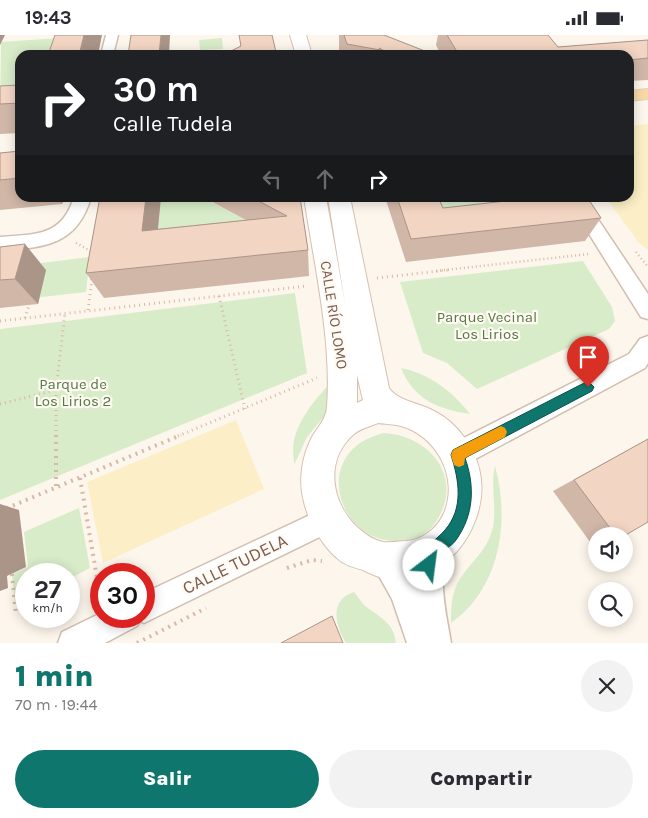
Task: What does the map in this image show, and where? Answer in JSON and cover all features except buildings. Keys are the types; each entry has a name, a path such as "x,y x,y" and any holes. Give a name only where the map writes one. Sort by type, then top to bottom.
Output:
{"main road":[{"path":"298,35 302,50"},
{"path":"634,95 648,94"},
{"path":"634,107 648,106"},
{"name":"CALLE RÍO LOMO","path":"317,202 375,393 381,402 394,409"},
{"name":"CALLE RÍO LOMO","path":"334,431 342,410 343,368 339,202"},
{"path":"394,409 413,414 430,424 446,438 457,455 464,475 464,503 461,517 451,535 435,550 419,557 402,561 384,560 355,548 341,539 327,520 317,496 316,472 322,449 334,431 346,420 361,413 394,409"}],"street":[{"path":"109,50 112,35"},
{"path":"0,244 43,239 62,233 73,224 80,214 82,202"},
{"path":"577,202 648,311"},
{"path":"457,455 637,361 648,345"},
{"name":"CALLE TUDELA","path":"155,603 327,520"},
{"path":"435,550 430,559 427,575 436,643"},
{"path":"384,560 396,575 406,595 422,643"},
{"path":"73,643 103,628"}],"path":[{"path":"62,233 65,237 96,254"},
{"path":"0,321 590,254 590,242 602,240"},
{"path":"88,310 93,273"},
{"path":"219,295 245,409"},
{"path":"26,318 29,305"},
{"path":"56,487 56,390 65,313"},
{"path":"0,511 343,368"},
{"path":"0,404 56,390"},
{"path":"80,478 94,563"},
{"path":"8,507 9,515"},
{"path":"281,570 312,560 326,562"},
{"path":"12,574 15,605"},
{"path":"137,643 212,605"}],"green space":[{"path":"75,37 71,50 15,50 15,115 0,116 1,42"},
{"path":"222,38 223,49 200,50 199,40"},
{"path":"161,202 211,202 249,221 155,257"},
{"path":"427,202 523,202 534,221 436,231"},
{"path":"90,257 86,292 33,298 41,263"},
{"name":"Parque Vecinal Los Lirios","path":"583,261 612,307 615,321 609,329 477,389 447,363 423,353 400,282"},
{"name":"Parque de Los Lirios 2","path":"295,293 307,373 0,500 0,329"},
{"path":"401,368 421,374 440,385 456,398 470,414 438,406 428,401 413,388"},
{"path":"333,380 330,409 307,437 294,465 293,444 300,424 315,401"},
{"path":"384,433 401,436 416,442 429,451 439,463 445,476 446,491 443,507 433,527 419,536 407,540 383,540 364,531 349,516 341,498 339,478 345,459 360,443"},
{"path":"495,466 501,508 501,530 497,552 491,572 481,591 468,608 451,623 452,602 458,582 491,535 494,519 493,481"},
{"path":"79,508 90,568 80,573 80,563 28,563 24,532"},
{"path":"15,573 15,604 12,574"},
{"path":"354,592 364,605 389,625 395,636 396,643 346,643 339,629 336,614 341,601"}],"sand":[{"path":"648,124 648,250 639,243 609,202 634,202 634,125"},
{"path":"236,420 264,489 103,563 87,482"}],"slow traffic":[{"path":"459,460 457,455 501,432"}],"route":[{"path":"429,565 435,550 451,535 461,517 466,496 464,475 457,455 588,387"}]}
